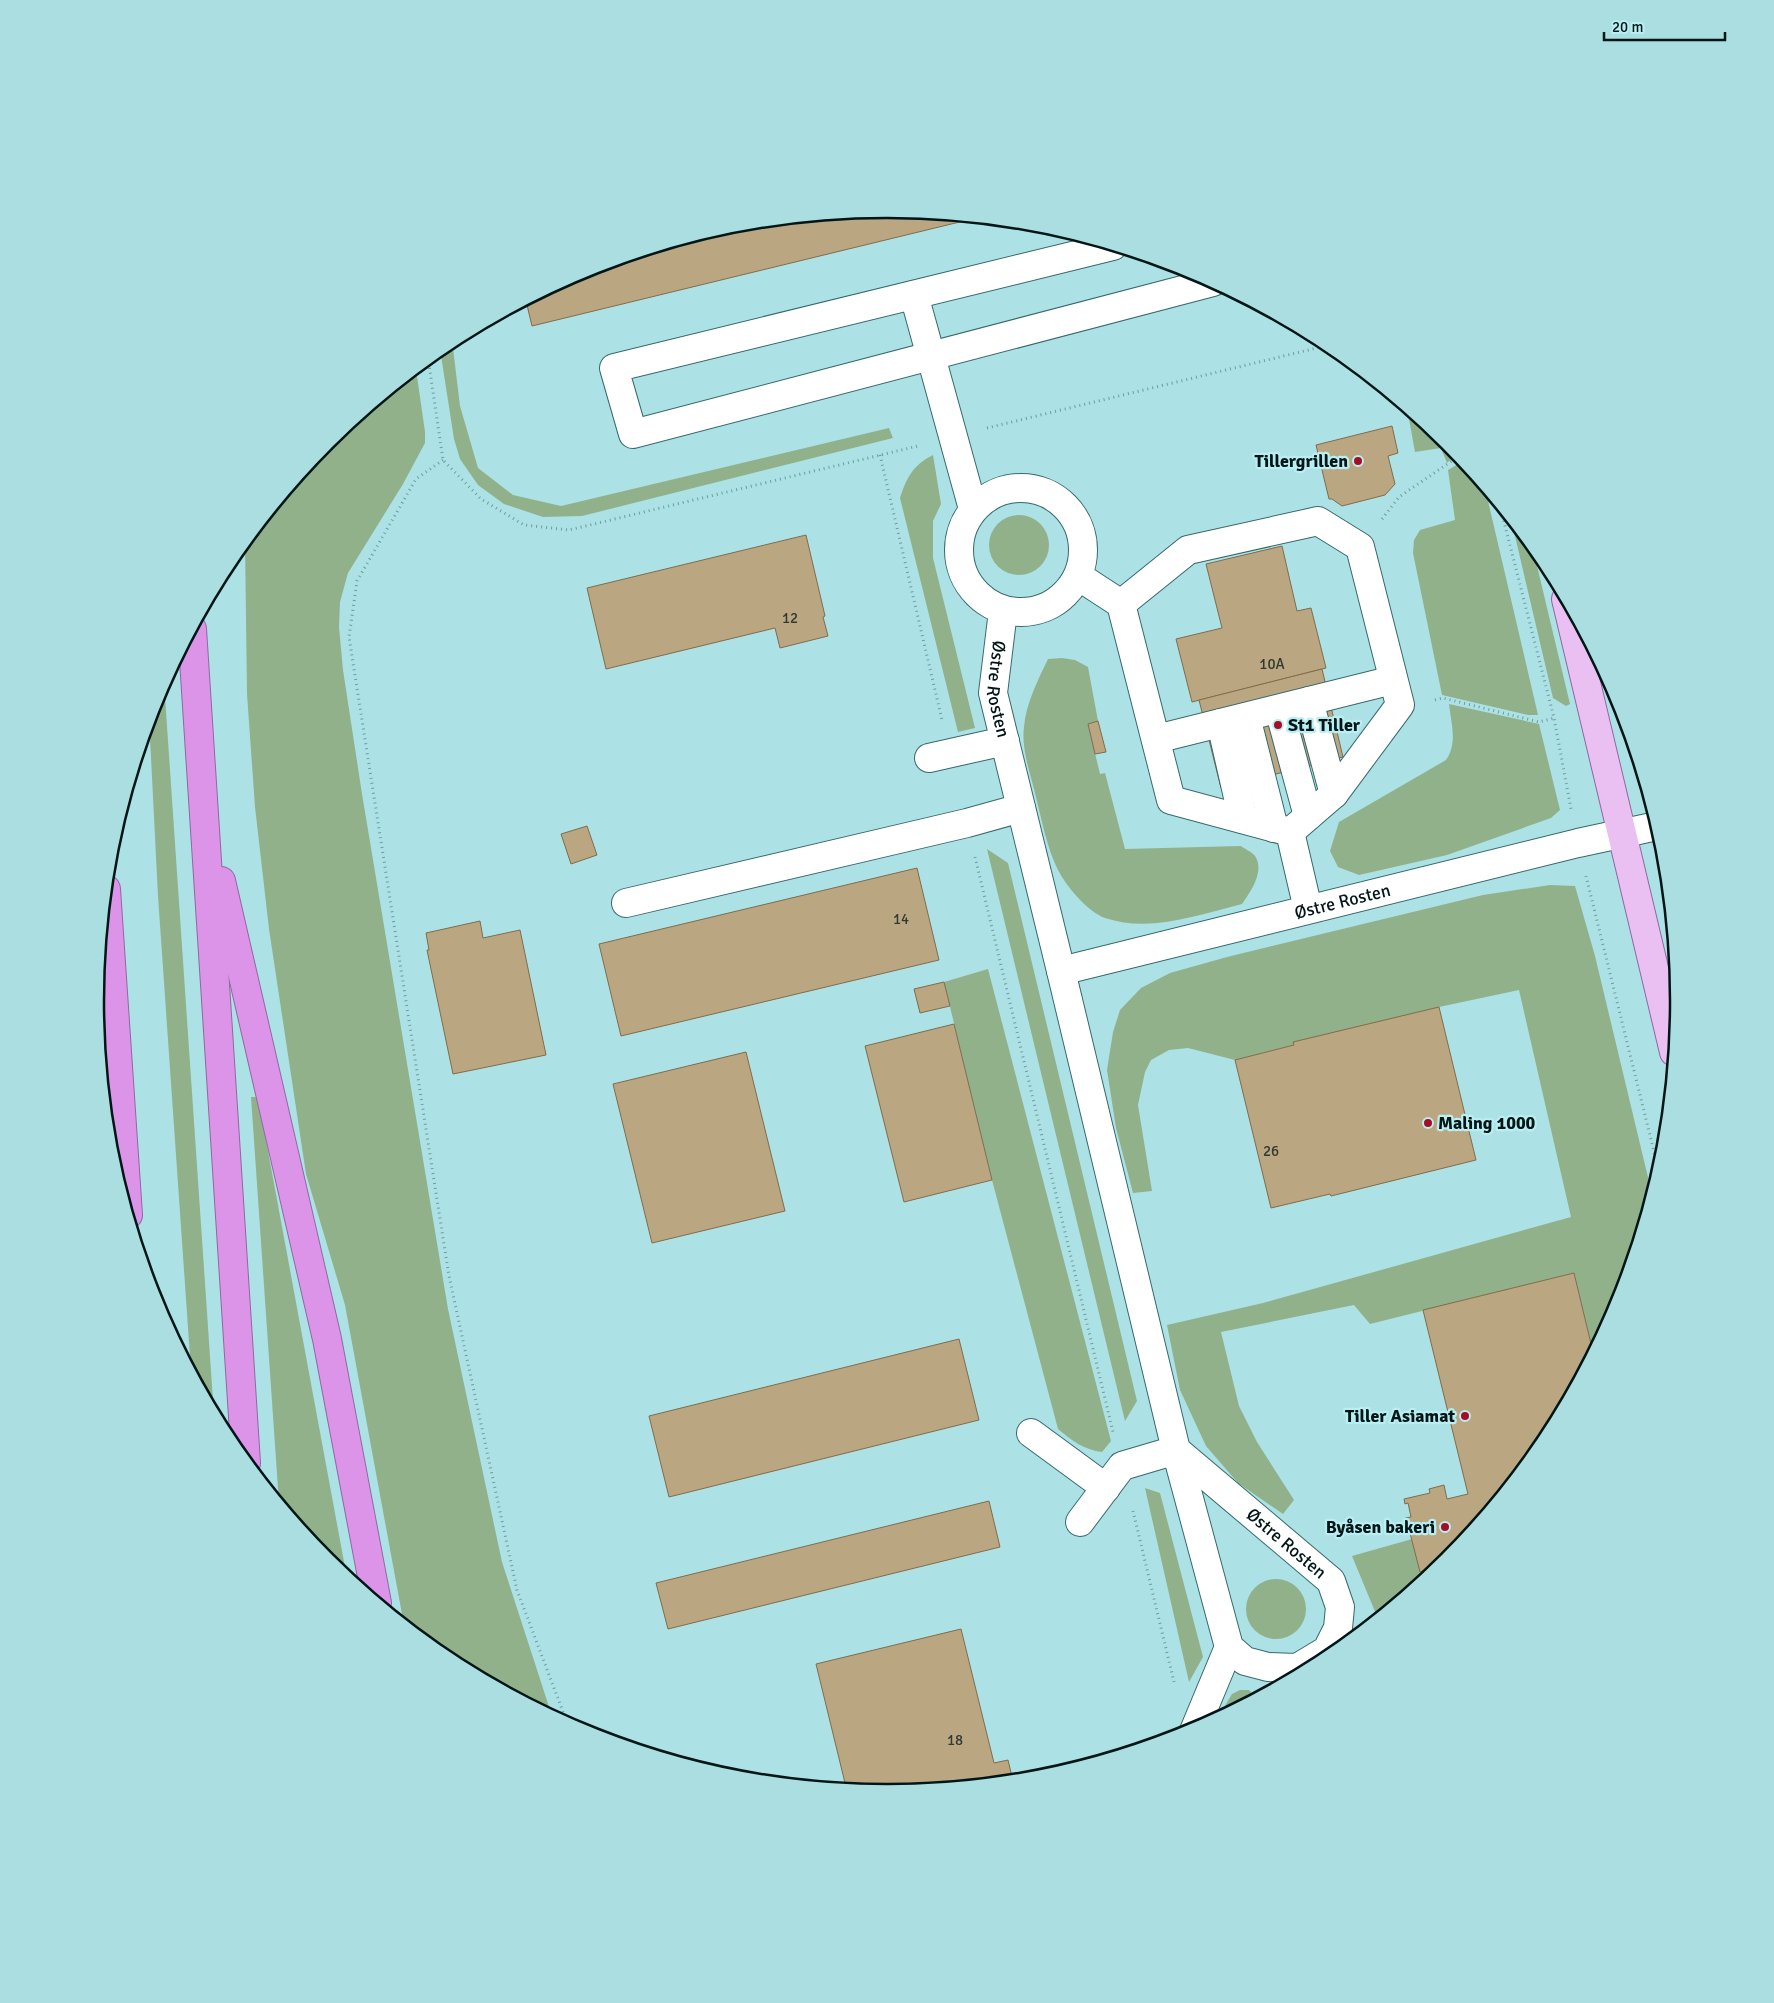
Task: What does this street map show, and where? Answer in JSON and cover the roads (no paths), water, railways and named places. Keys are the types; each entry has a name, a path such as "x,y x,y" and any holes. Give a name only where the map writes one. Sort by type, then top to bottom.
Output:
{"highway":[{"path":"193,641 245,1449"},
{"path":"203,804 310,1261 376,1595"},
{"path":"108,919 126,1186"}],"main road":[{"path":"1572,622 1669,1033"}],"street":[{"path":"1102,249 614,368 633,434 1202,285"},
{"path":"914,295 973,509"},
{"path":"1027,487 1055,497 1075,518 1084,546 1078,576 1060,600 1033,612 1003,610 976,595 960,568 959,537 973,509 997,492 1027,487"},
{"path":"1078,576 1121,604 1171,800 1243,819 1291,825 1334,794 1396,692 1360,548 1318,521 1188,550 1121,604"},
{"name":"Østre Rosten","path":"1003,610 993,693 1176,1450 1229,1647 1244,1661 1268,1667 1297,1668 1326,1650 1338,1628 1340,1607 1331,1581 1176,1450"},
{"path":"1156,739 1309,701 1396,692"},
{"path":"1309,701 1334,794"},
{"path":"1279,708 1291,825 1308,909"},
{"path":"1233,720 1243,819"},
{"path":"1233,720 1291,825"},
{"path":"939,755 1005,741"},
{"path":"626,903 967,823 1022,808"},
{"name":"Østre Rosten","path":"1061,971 1308,909 1650,828"},
{"path":"1031,1433 1106,1488"},
{"path":"1080,1522 1122,1466 1176,1450"},
{"path":"1199,1720 1229,1647"}],"place":[{"name":"Tillergrillen","path":"1358,461"},
{"name":"St1 Tiller","path":"1278,725"},
{"name":"Maling 1000","path":"1428,1123"},
{"name":"Tiller Asiamat","path":"1465,1416"},
{"name":"Byåsen bakeri","path":"1445,1527"}]}
